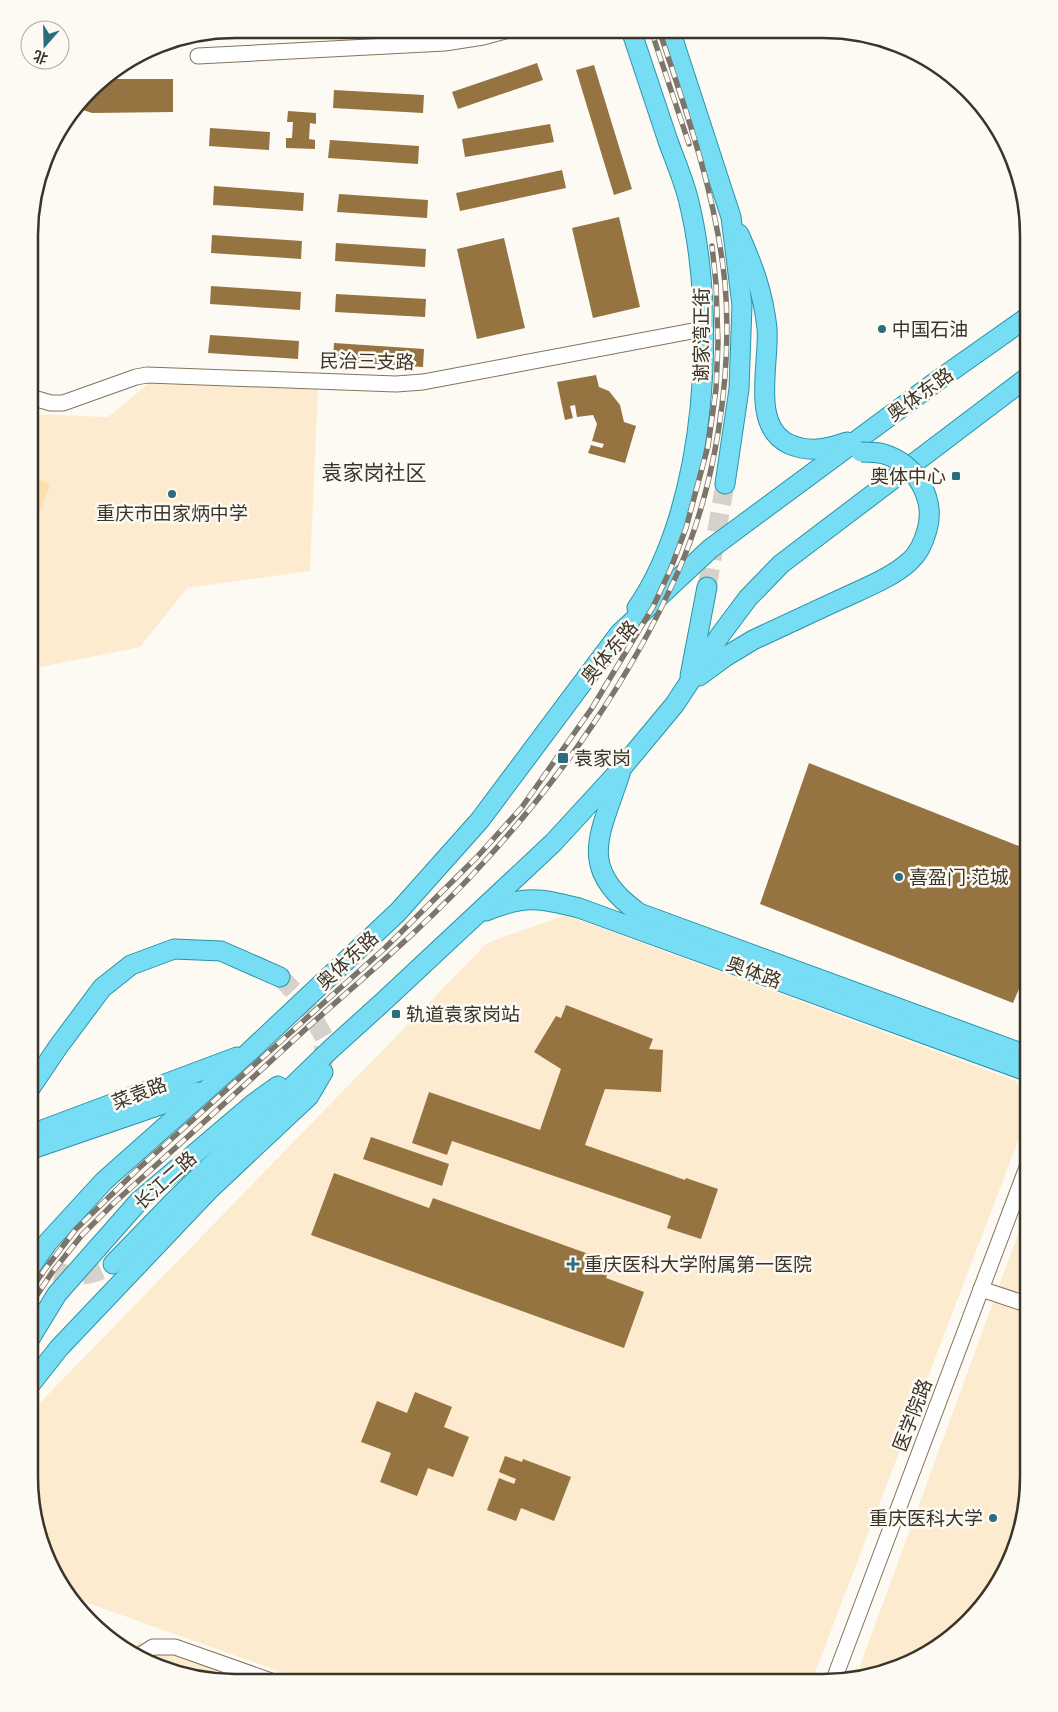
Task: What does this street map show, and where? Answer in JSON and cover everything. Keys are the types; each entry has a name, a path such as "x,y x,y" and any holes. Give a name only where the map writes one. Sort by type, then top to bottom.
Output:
{"main road":[{"name":"谢家湾正街","path":"619,634 655,578 670,544 683,503 694,460 700,417 703,329 702,283 697,240 688,197 634,38"},
{"name":"谢家湾正街","path":"673,38 731,217 742,305 740,389 725,484"},
{"path":"688,685 725,657 753,640 898,571 911,560 920,548 928,525 929,505 926,494 914,474 905,465 862,444 813,450 799,448 786,443 769,425 765,400 767,330 763,302 754,268 731,217"},
{"name":"奥体东路","path":"249,1052 398,912 480,820 619,634 710,549 831,460 862,444 937,381 1020,322"},
{"path":"112,1264 173,1202 331,1049 553,843 621,769 674,704 748,598 781,564 1020,383"},
{"path":"688,685 707,587"},
{"name":"奥体路","path":"621,769 600,834 597,852 601,871 608,886 639,913 1020,1053"},
{"name":"奥体路","path":"476,915 504,903 524,899 546,900 579,908 1020,1069"},
{"path":"38,1077 102,988 131,965 174,949 221,951 280,977"},
{"name":"长江二路","path":"38,1325 57,1294 139,1201 254,1104 331,1049"},
{"path":"38,1256 48,1242 104,1181 249,1052"},
{"name":"菜袁路","path":"38,1132 249,1052"},
{"path":"38,1375 59,1348 210,1189 309,1096 323,1072"},
{"path":"38,1147 206,1089"}],"street":[{"path":"198,56 445,44 478,38"},
{"name":"民治三支路","path":"38,399 51,403 63,403 136,377 147,375 396,384 423,382 703,329"},
{"name":"医学院路","path":"836,1674 1020,1186"},
{"path":"981,1288 1020,1302"},
{"path":"144,1652 153,1647 175,1647 251,1674"}],"shaded area":[{"name":"重庆市田家炳中学","path":"148,384 318,389 310,571 187,588 140,647 38,667 38,414 108,417"},
{"path":"38,480 50,484 38,518"},
{"name":"重庆医科大学附属第一医院","path":"566,915 1016,1081 1020,1092 1020,1136 814,1674 287,1674 80,1600 52,1553 44,1529 39,1504 38,1405 487,943"},
{"path":"1020,1229 1020,1491 1017,1516 1006,1553 980,1598 954,1626 922,1648 899,1660 858,1672"},
{"path":"138,1641 232,1674 208,1673 183,1668 159,1660 136,1648"}],"building":[{"path":"537,63 543,80 458,109 452,92"},
{"path":"594,65 632,189 614,195 576,70"},
{"path":"113,79 173,79 173,112 92,113 82,110"},
{"path":"334,90 424,95 423,113 333,108"},
{"path":"288,111 316,113 316,124 310,123 309,139 315,140 315,149 286,148 286,138 292,138 293,122 287,122"},
{"path":"550,124 554,142 465,157 462,139"},
{"path":"210,128 270,132 269,150 209,146"},
{"path":"330,140 419,146 418,164 328,158"},
{"path":"562,170 566,188 460,211 456,193"},
{"path":"214,186 304,193 303,211 213,205"},
{"path":"339,194 428,200 427,218 337,212"},
{"path":"619,217 640,307 593,318 572,228"},
{"path":"212,235 302,241 301,259 211,253"},
{"path":"504,238 525,328 477,339 457,249"},
{"path":"336,243 426,249 425,267 335,261"},
{"path":"211,286 301,292 300,310 210,304"},
{"path":"336,294 426,299 425,317 335,312"},
{"path":"210,335 299,341 298,359 208,353"},
{"path":"334,343 424,349 423,367 333,361"},
{"path":"596,375 599,387 609,391 620,405 624,422 636,426 625,463 588,453 591,445 602,448 604,444 592,441 597,424 593,415 577,417 575,405 570,406 573,418 565,420 557,382"},
{"name":"喜盈门·范城","path":"809,763 1020,846 1020,986 1013,1003 760,904"},
{"path":"566,1005 653,1039 649,1049 663,1050 661,1092 605,1089 585,1145 685,1180 686,1178 718,1189 701,1239 667,1228 671,1216 452,1141 447,1155 412,1143 429,1092 540,1130 561,1069 534,1052 556,1016 561,1018"},
{"path":"371,1137 449,1164 442,1186 363,1159"},
{"path":"334,1173 429,1208 433,1198 611,1262 606,1278 644,1292 624,1348 311,1235"},
{"path":"415,1392 452,1407 444,1427 469,1437 453,1477 428,1468 417,1496 380,1482 391,1453 361,1442 377,1401 407,1413"},
{"path":"505,1456 522,1462 523,1459 571,1477 554,1521 521,1508 516,1521 487,1510 499,1478 514,1484 516,1479 499,1472"}],"tunnel":[{"path":"707,587 725,484"},
{"path":"280,977 305,1003 324,1037 323,1069"},
{"path":"38,1265 62,1273 80,1275 90,1274 113,1264"}],"railway":[{"path":"654,38 689,144"},
{"path":"38,1294 53,1271 82,1235 115,1202 399,946 443,905 485,861 541,796 567,761 616,689 659,613 690,541 702,506 711,469 723,394 727,319 721,250 708,186 690,123 662,38"},
{"path":"38,1279 76,1229 139,1168 385,948 477,857 522,807 592,708 653,607 671,568 686,528 708,446 716,389 718,343 716,284 712,246"}],"place":[{"name":"中国石油","path":"882,329"},
{"name":"奥体中心","path":"956,476"},
{"name":"重庆市田家炳中学","path":"172,494"},
{"name":"袁家岗","path":"563,758"},
{"name":"喜盈门·范城","path":"899,877"},
{"name":"轨道袁家岗站","path":"396,1014"},
{"name":"重庆医科大学附属第一医院","path":"573,1264"},
{"name":"重庆医科大学","path":"993,1518"}],"district":[{"name":"袁家岗社区","path":"374,473"}]}
